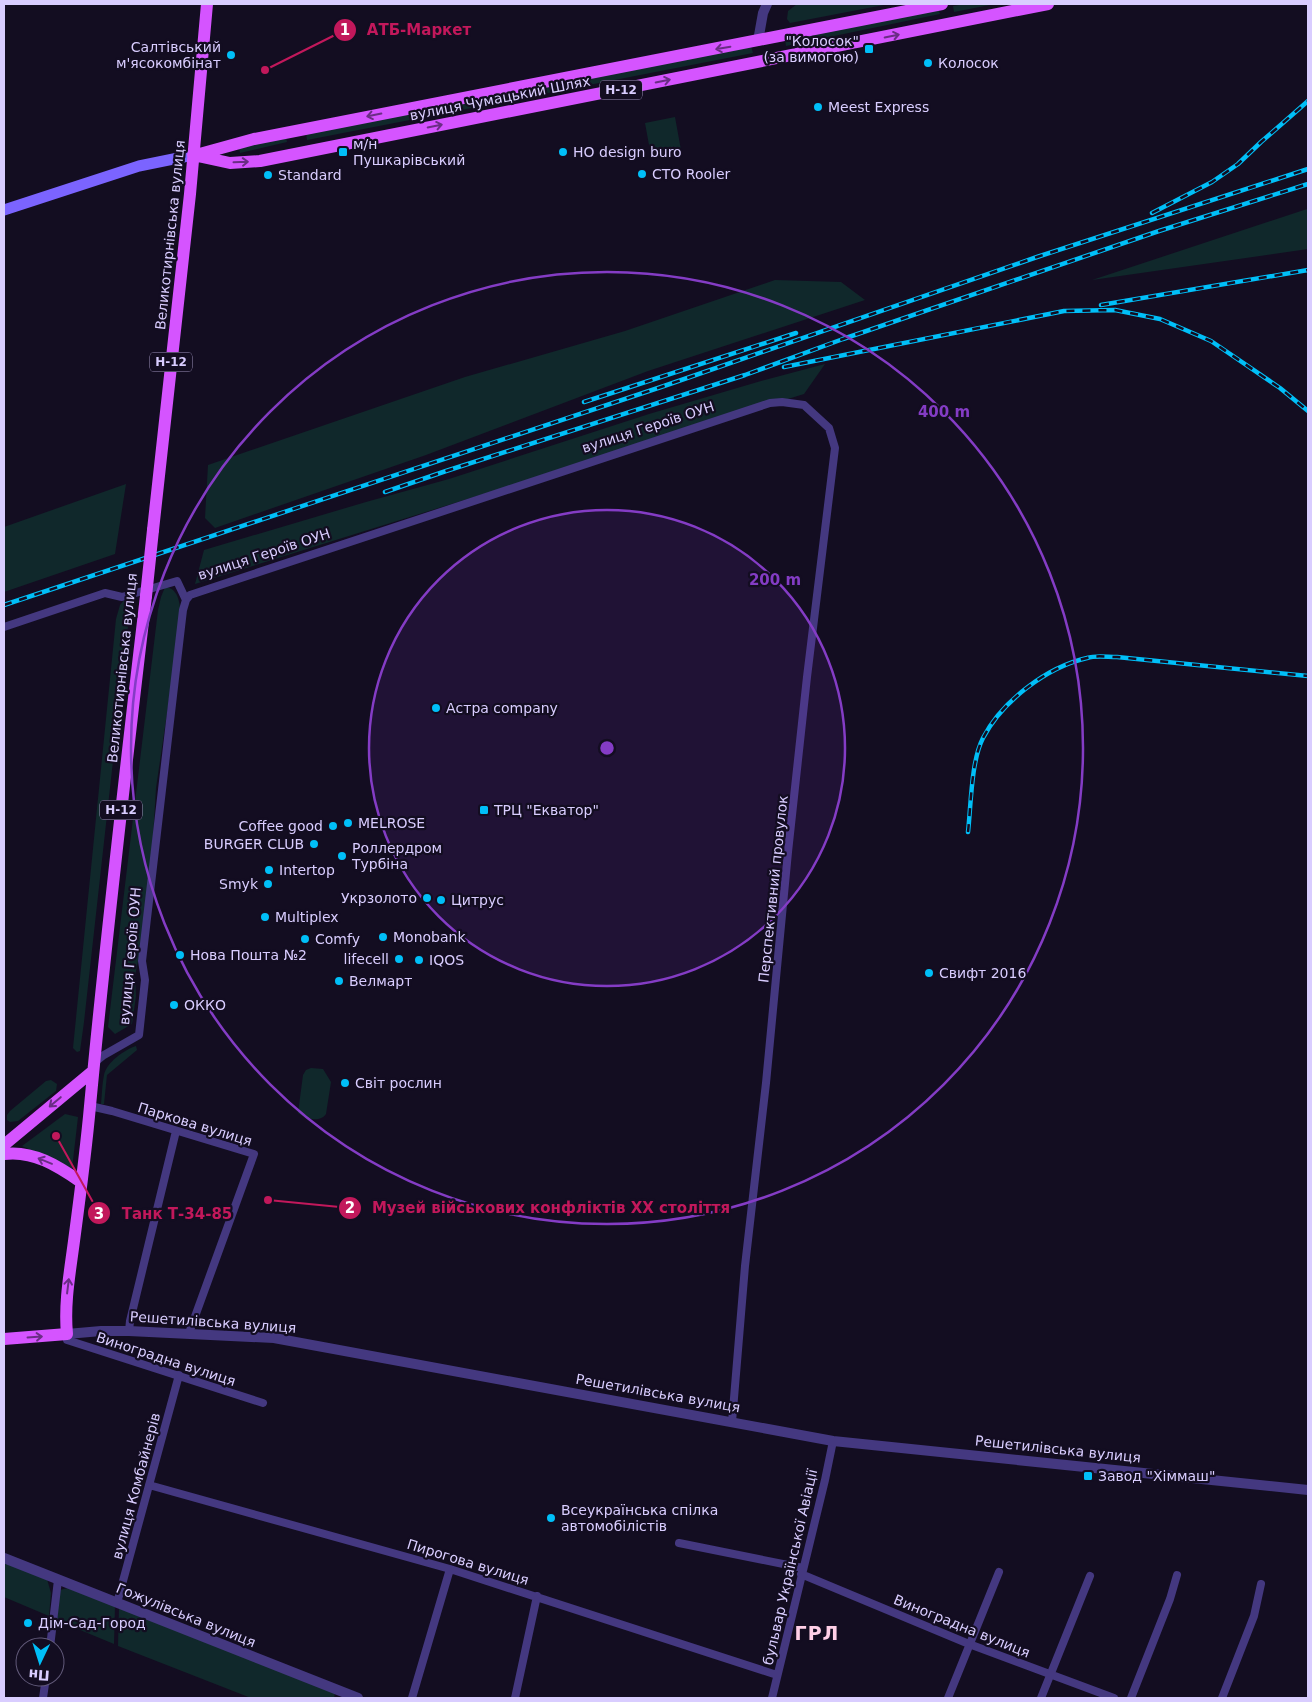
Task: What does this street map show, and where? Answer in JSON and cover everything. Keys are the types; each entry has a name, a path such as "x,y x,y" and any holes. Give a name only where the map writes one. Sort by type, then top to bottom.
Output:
{"main road":[{"name":"Великотирнівська вулиця","path":"67,1334 65,1318 90,1106 96,1025 146,596 193,155 207,4"},
{"name":"вулиця Чумацький Шлях","path":"4,210 139,166 193,155 254,139 943,4"},
{"path":"943,4 949,24"},
{"name":"вулиця Чумацький Шлях","path":"193,155 230,162 260,161 1048,4"},
{"path":"758,41 760,62"},
{"path":"289,132 294,154"},
{"path":"4,1146 93,1067"},
{"path":"4,1154 25,1155 47,1161 81,1182"},
{"name":"Решетилівська вулиця","path":"4,1339 67,1334"}],"street":[{"path":"758,41 763,13 767,4"},
{"name":"Перспективний провулок","path":"732,1422 789,842 835,448 829,428 804,405 782,402 770,403"},
{"name":"вулиця Героїв ОУН","path":"93,1067 110,1051 139,1035 145,980 142,961 143,952 186,600 190,594 770,403"},
{"path":"4,627 105,593 122,597 177,582 186,600"},
{"name":"Паркова вулиця","path":"90,1106 100,1107 254,1154 189,1333"},
{"path":"129,1331 176,1131"},
{"name":"Решетилівська вулиця","path":"67,1334 129,1331 274,1338 833,1441 1308,1490"},
{"name":"Виноградна вулиця","path":"67,1334 67,1340 263,1403"},
{"name":"вулиця Комбайнерів","path":"117,1602 179,1375"},
{"name":"бульвар Української Авіації","path":"772,1698 833,1441"},
{"name":"Пирогова вулиця","path":"149,1485 450,1569 777,1675"},
{"name":"Виноградна вулиця","path":"679,1543 802,1571 969,1644 1114,1698"},
{"name":"Гожулівська вулиця","path":"4,1558 358,1698"},
{"path":"412,1698 450,1569"},
{"path":"948,1698 999,1572"},
{"path":"1131,1698 1170,1599 1177,1575"},
{"path":"1041,1698 1090,1576"},
{"path":"51,1637 58,1580"},
{"path":"1222,1698 1254,1616 1261,1584"},
{"path":"515,1698 537,1596"}],"green space":[{"path":"797,4 889,4 790,23 787,19 788,11"},
{"path":"995,4 954,12 953,6"},
{"path":"938,8 940,14 786,46 785,39"},
{"path":"751,46 753,53 307,140 306,133"},
{"path":"675,117 681,150 651,156 645,123"},
{"path":"286,137 287,142 240,153 239,147"},
{"path":"1308,209 1308,249 1092,280 1304,210"},
{"path":"775,280 841,282 865,300 648,371 426,455 215,528 205,518 208,465 465,377 625,331"},
{"path":"825,364 804,394 195,584 204,550 449,479 649,414"},
{"path":"126,484 115,554 4,592 4,527"},
{"path":"165,587 170,588 176,594 181,618 156,788 153,838 140,951 135,976 136,996 132,1024 115,1034 108,1027 158,610"},
{"path":"125,599 131,599 84,1022 80,1051 77,1052 73,1048 116,619 120,605"},
{"path":"136,1046 137,1050 107,1075 104,1104 101,1104 106,1070 117,1057 126,1050"},
{"path":"311,1068 323,1069 331,1082 326,1114 317,1119 305,1117 298,1113 303,1075 306,1070"},
{"path":"51,1080 57,1084 56,1091 18,1121 10,1122 7,1120 7,1115 10,1111 46,1081"},
{"path":"65,1114 78,1117 72,1169 22,1146"},
{"path":"4,1562 47,1579 51,1593 49,1616 4,1597"},
{"path":"68,1588 115,1606 114,1644 56,1620 60,1590"},
{"path":"119,1607 335,1693 334,1698 251,1698 118,1646"}],"railway":[{"path":"1152,213 1212,182 1238,164 1308,101"},
{"path":"4,605 664,386 1037,257 1308,169"},
{"path":"385,492 745,375 843,339 1159,231 1308,184"},
{"path":"1101,305 1308,270"},
{"path":"784,367 1064,311 1115,310 1160,319 1211,341 1280,388 1308,411"},
{"path":"584,402 796,333"},
{"path":"968,832 974,771 983,738 991,724 1014,699 1027,688 1057,669 1087,658 1102,656 1308,676"}],"place":[{"name":"\"Колосок\" (за вимогою)","path":"869,49"},
{"name":"Салтівський м'ясокомбінат","path":"231,55"},
{"name":"Колосок","path":"928,63"},
{"name":"АТБ-Маркет","path":"265,70"},
{"name":"Meest Express","path":"818,107"},
{"name":"м/н Пушкарівський","path":"343,152"},
{"name":"HO design buro","path":"563,152"},
{"name":"СТО Rooler","path":"642,174"},
{"name":"Standard","path":"268,175"},
{"name":"Астра company","path":"436,708"},
{"name":"ТРЦ \"Екватор\"","path":"484,810"},
{"name":"MELROSE","path":"348,823"},
{"name":"Coffee good","path":"333,826"},
{"name":"BURGER CLUB","path":"314,844"},
{"name":"Роллердром Турбіна","path":"342,856"},
{"name":"Intertop","path":"269,870"},
{"name":"Smyk","path":"268,884"},
{"name":"Укрзолото","path":"427,898"},
{"name":"Цитрус","path":"441,900"},
{"name":"Multiplex","path":"265,917"},
{"name":"Monobank","path":"383,937"},
{"name":"Comfy","path":"305,939"},
{"name":"Нова Пошта №2","path":"180,955"},
{"name":"lifecell","path":"399,959"},
{"name":"IQOS","path":"419,960"},
{"name":"Свифт 2016","path":"929,973"},
{"name":"Велмарт","path":"339,981"},
{"name":"ОККО","path":"174,1005"},
{"name":"Світ рослин","path":"345,1083"},
{"name":"Танк Т-34-85","path":"56,1136"},
{"name":"Музей військових конфліктів ХХ століття","path":"268,1200"},
{"name":"Завод \"Хіммаш\"","path":"1088,1476"},
{"name":"Всеукраїнська спілка автомобілістів","path":"551,1518"},
{"name":"Дім-Сад-Город","path":"28,1623"}],"district":[{"name":"ГРЛ","path":"817,1633"}]}
